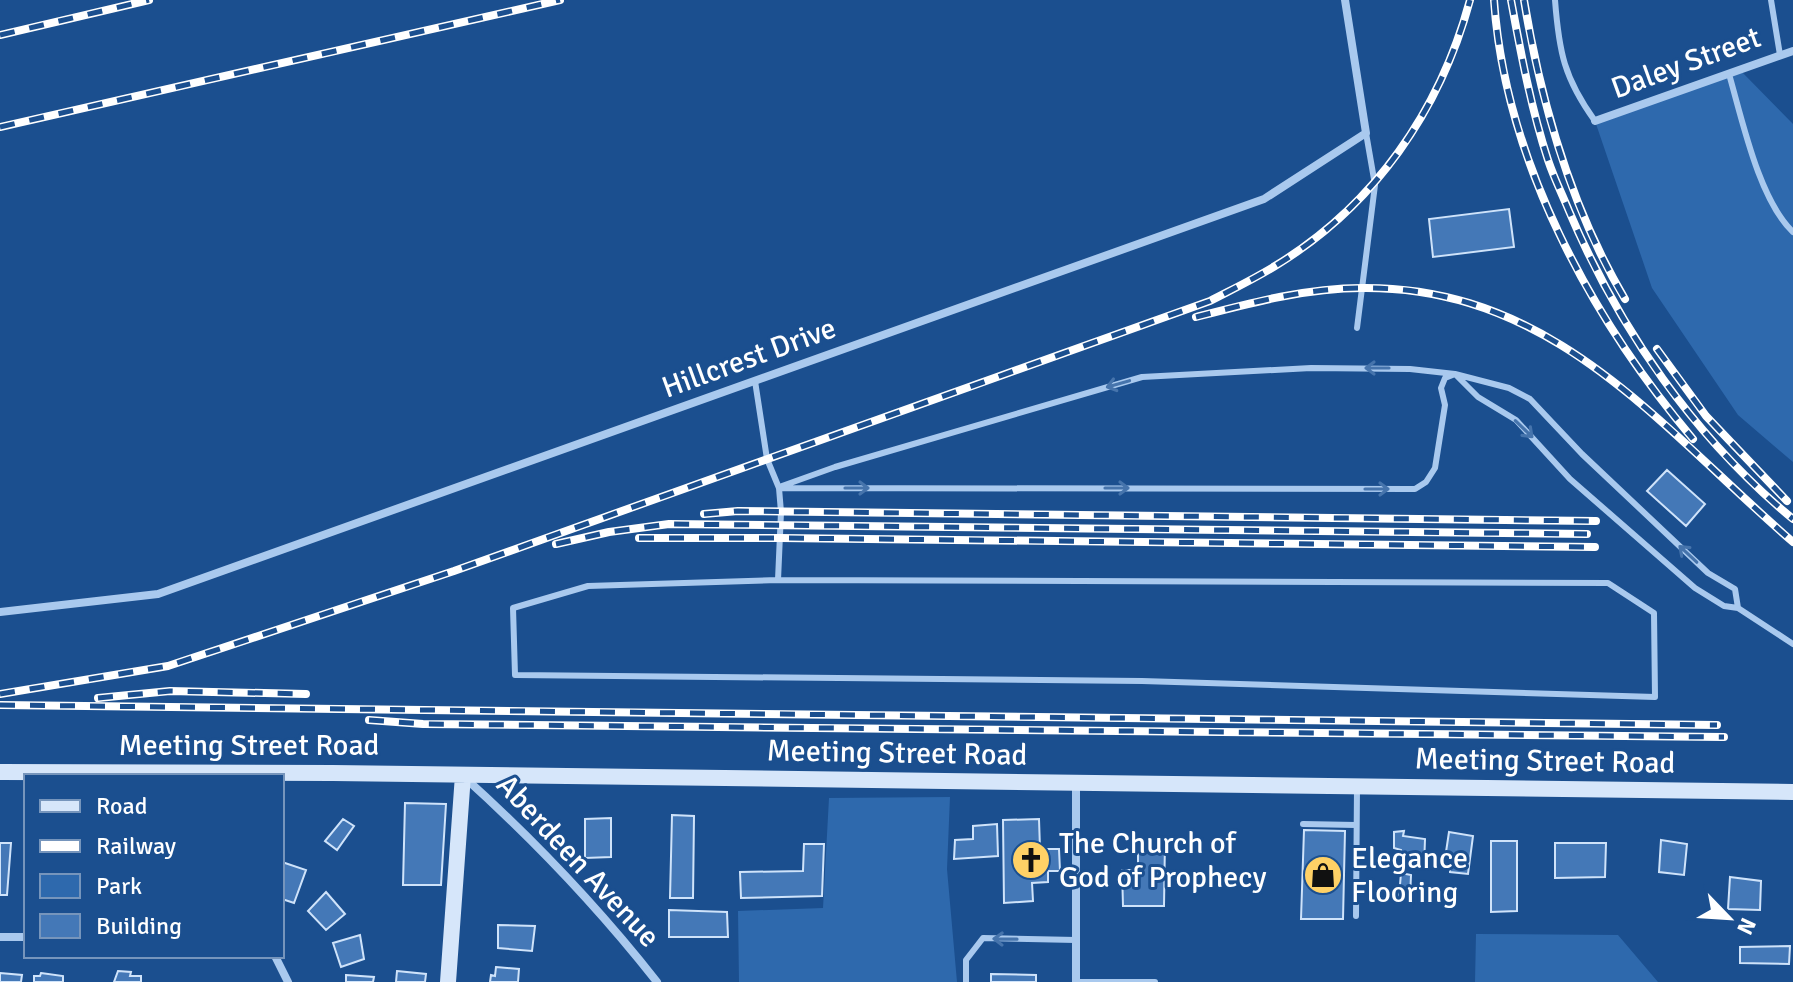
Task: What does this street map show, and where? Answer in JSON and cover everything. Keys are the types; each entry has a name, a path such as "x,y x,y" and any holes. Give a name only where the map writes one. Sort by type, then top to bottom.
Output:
{"street":[{"path":"1345,0 1366,133"},
{"name":"Daley Street","path":"1595,121 1793,51"},
{"name":"Hillcrest Drive","path":"0,612 158,594 1264,199 1366,133"},
{"name":"Meeting Street Road","path":"0,772 1793,792"},
{"path":"448,982 463,775"},
{"name":"Aberdeen Avenue","path":"463,775 525,832 657,982"},
{"path":"1076,783 1076,982"},
{"path":"0,937 24,937"},
{"path":"276,958 288,981"}],"lane":[{"path":"1555,0 1558,47 1577,96 1595,121"},
{"path":"1771,0 1780,55"},
{"path":"1729,74 1771,203 1793,232"},
{"path":"1357,328 1375,185 1366,133"},
{"path":"779,488 835,467 1142,377 1311,368 1410,369 1455,374 1509,388 1530,399 1582,454 1708,573 1735,589 1738,608"},
{"path":"779,488 1415,489 1426,482 1435,468 1445,405 1441,388 1445,378 1455,374"},
{"path":"1455,374 1478,397 1516,420 1570,479 1695,588 1724,606 1738,608 1793,644"},
{"path":"755,381 767,459 779,488 778,580"},
{"path":"778,580 1608,583 1654,613 1655,697 1142,681 515,675 513,608 588,586 778,580"},
{"path":"1356,916 1357,787"},
{"path":"1303,824 1356,825"},
{"path":"966,982 966,960 983,938 1076,940"},
{"path":"1076,982 1155,982"}],"green space":[{"path":"1740,70 1793,124 1793,462 1738,415 1652,288 1595,121"},
{"path":"950,797 947,869 957,982 739,982 738,911 823,908 829,798"},
{"path":"1476,934 1618,935 1658,982 1475,982"}],"building":[{"path":"1509,209 1514,247 1433,257 1429,219"},
{"path":"1667,470 1705,504 1686,526 1647,491"},
{"path":"405,803 446,804 441,885 403,885"},
{"path":"672,815 694,816 693,898 670,898"},
{"path":"611,818 611,857 585,858 585,819"},
{"path":"343,819 354,826 337,850 325,841"},
{"name":"The Church of God of Prophecy","path":"1039,819 1040,849 1059,849 1060,871 1048,871 1048,882 1032,883 1033,901 1004,903 1003,820"},
{"path":"997,824 998,856 954,859 955,840 973,839 973,826"},
{"name":"Elegance Flooring","path":"1304,830 1345,831 1343,919 1301,919"},
{"path":"1404,831 1403,836 1425,839 1424,867 1401,865 1401,850 1394,848 1394,832"},
{"path":"1449,832 1473,836 1468,874 1450,872 1450,854 1446,852"},
{"path":"1138,839 1165,840 1164,906 1123,906 1122,870 1138,870"},
{"path":"1661,840 1687,844 1684,875 1659,872"},
{"path":"1491,841 1517,841 1517,911 1491,912"},
{"path":"0,843 11,843 7,895 0,895"},
{"path":"1555,843 1606,843 1605,877 1555,878"},
{"path":"804,844 824,844 822,896 741,898 740,872 803,871"},
{"path":"284,863 306,870 294,903 284,900"},
{"path":"1401,873 1411,875 1410,898 1399,897"},
{"path":"1730,877 1761,881 1760,910 1728,909"},
{"path":"326,892 345,914 326,930 308,911"},
{"path":"669,910 727,912 728,937 669,937"},
{"path":"498,925 535,926 532,951 498,948"},
{"path":"360,935 364,959 341,967 333,943"},
{"path":"1790,946 1789,964 1740,963 1740,947"},
{"path":"496,967 519,969 518,982 490,982 491,975 495,976"},
{"path":"118,971 141,976 141,982 114,982"},
{"path":"397,971 426,974 425,982 396,982"},
{"path":"0,973 22,975 21,982 0,982"},
{"path":"41,973 63,976 63,982 34,982 34,976"},
{"path":"991,974 1036,975 1036,982 991,982"},
{"path":"346,975 374,977 373,982 346,982"}],"railway":[{"path":"0,35 149,0"},
{"path":"0,127 560,0"},
{"path":"0,694 168,666 454,571 1210,301 1267,271 1311,242 1372,185 1398,152 1441,80 1470,0"},
{"path":"1494,0 1502,60 1515,119 1559,234 1620,342 1693,439"},
{"path":"1511,0 1531,101 1548,160 1589,255 1611,297 1636,339 1692,417 1723,453 1793,519"},
{"path":"1524,0 1539,77 1561,154 1589,228 1625,299"},
{"path":"1196,317 1299,293 1362,288 1430,294 1492,311 1548,337 1600,372 1649,411 1793,542"},
{"path":"1657,349 1706,416 1787,501"},
{"path":"704,514 738,511 1596,521"},
{"path":"556,544 609,532 669,524 1587,534"},
{"path":"639,538 1595,547"},
{"path":"98,698 170,691 306,694"},
{"path":"0,705 1717,725"},
{"path":"369,720 423,724 1724,737"}],"place":[{"name":"The Church of God of Prophecy","path":"1031,860"},
{"name":"Elegance Flooring","path":"1323,875"}]}
